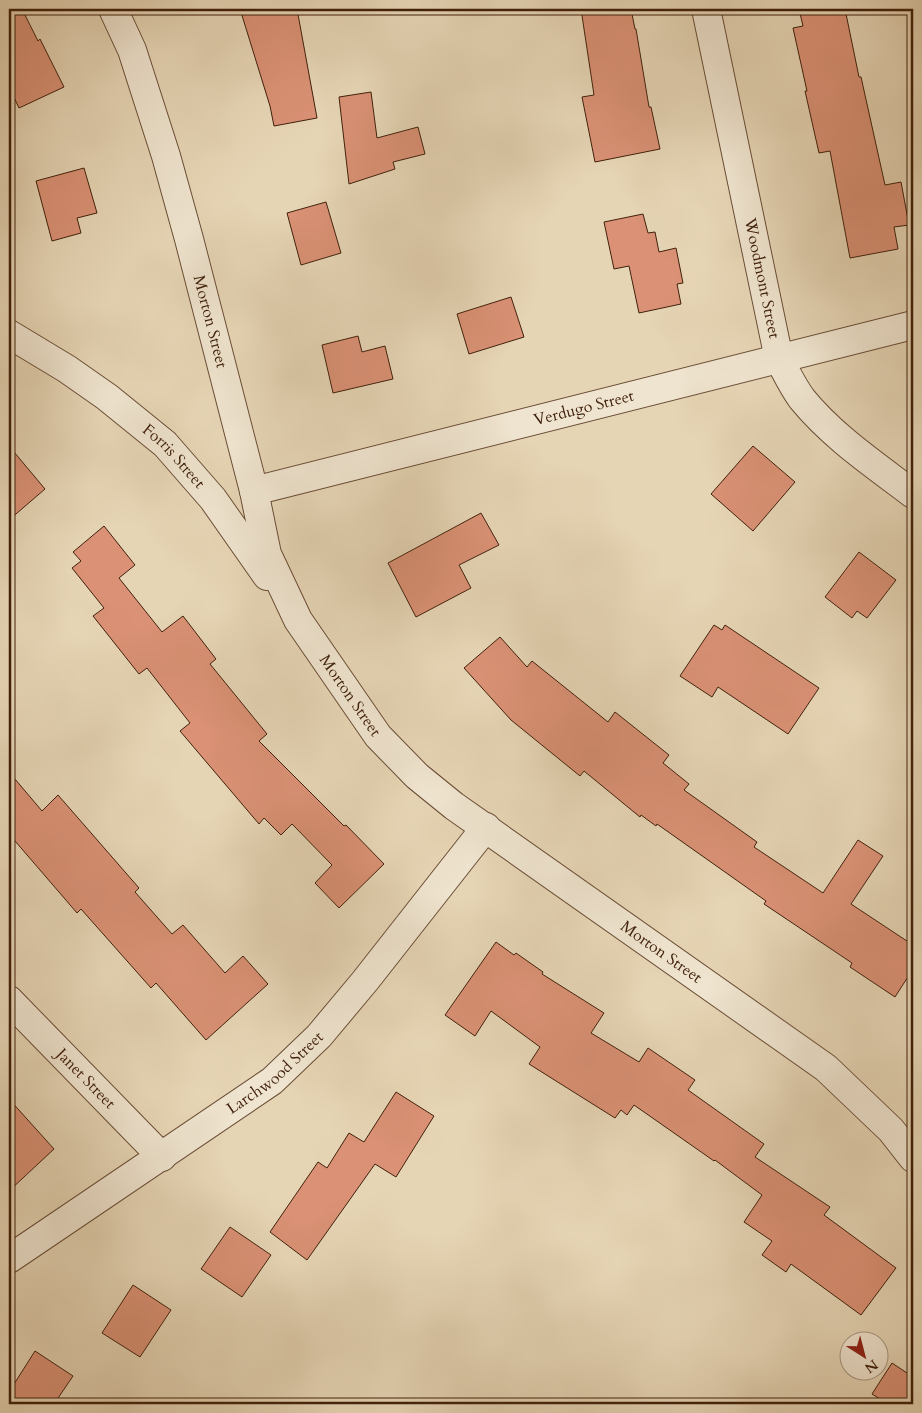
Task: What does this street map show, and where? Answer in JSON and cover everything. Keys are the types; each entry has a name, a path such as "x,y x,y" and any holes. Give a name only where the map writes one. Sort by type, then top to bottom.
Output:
{"street":[{"name":"Morton Street","path":"113,9 132,50 166,156 254,491 268,554 298,620 378,736 417,776 439,795 826,1068 891,1130 913,1158"},
{"name":"Woodmont Street","path":"706,9 779,359 801,398 829,428 913,494"},
{"name":"Verdugo Street","path":"254,491 913,325"},
{"name":"Forris Street","path":"9,334 90,386 165,444 213,499 298,620"},
{"name":"Larchwood Street","path":"9,1259 272,1081 319,1036 365,981 486,827"},
{"name":"Janet Street","path":"9,1000 162,1157"}],"building":[{"path":"9,9 22,9 38,41 40,39 64,87 19,108 9,87"},
{"path":"240,9 297,9 317,118 274,126 270,106"},
{"path":"581,9 631,9 649,107 651,107 660,149 595,162 582,97 594,95"},
{"path":"799,9 845,9 885,185 901,182 909,225 894,227 898,249 850,258 830,151 819,153 805,91 807,91 793,28 803,26"},
{"path":"371,92 377,138 418,127 425,154 393,162 395,169 349,184 339,97"},
{"path":"84,168 97,213 77,218 81,233 52,241 36,181"},
{"path":"326,202 341,253 301,265 287,213"},
{"path":"643,214 648,233 655,232 659,252 676,248 683,283 677,284 681,304 639,313 629,266 614,269 604,222"},
{"path":"511,297 524,337 469,354 457,314"},
{"path":"358,336 362,352 385,346 393,379 333,393 322,345"},
{"path":"9,446 45,489 9,520"},
{"path":"753,446 795,482 753,531 711,494"},
{"path":"481,513 499,545 459,565 471,588 416,617 388,563"},
{"path":"104,526 135,565 119,578 162,632 183,616 216,659 210,664 267,734 259,741 384,864 339,908 315,883 332,865 292,824 281,835 264,818 259,824 180,731 190,723 147,668 139,674 93,616 104,608 72,568 81,561 73,552"},
{"path":"859,552 896,580 867,618 857,611 852,618 825,597"},
{"path":"714,625 722,630 725,625 819,688 788,734 718,687 712,697 680,676"},
{"path":"500,637 527,667 532,661 608,722 615,712 669,755 663,763 689,784 684,790 757,842 754,847 823,893 858,840 883,856 851,904 913,945 913,969 895,997 850,967 852,963 764,904 766,901 657,824 656,826 641,815 640,817 584,771 580,776 511,720 464,668"},
{"path":"9,772 42,811 58,795 139,888 135,892 172,934 183,925 225,973 243,956 268,984 206,1040 156,983 151,988 81,909 77,913 9,834"},
{"path":"496,942 514,955 516,953 543,972 542,974 604,1013 591,1033 639,1062 648,1048 695,1080 688,1090 764,1144 755,1157 830,1207 824,1215 896,1268 861,1315 791,1264 786,1272 762,1255 772,1241 744,1222 762,1195 715,1160 634,1105 627,1115 621,1110 615,1118 529,1064 540,1047 491,1011 475,1036 445,1015"},
{"path":"396,1092 434,1116 396,1177 375,1164 307,1260 270,1232 318,1162 327,1168 349,1133 364,1142"},
{"path":"9,1099 54,1149 9,1191"},
{"path":"230,1227 271,1255 242,1297 201,1269"},
{"path":"133,1285 171,1310 140,1357 102,1333"},
{"path":"35,1351 73,1376 54,1404 9,1404 9,1392"},
{"path":"892,1363 913,1377 913,1404 888,1404 872,1394 881,1380 890,1380 890,1366"}]}
